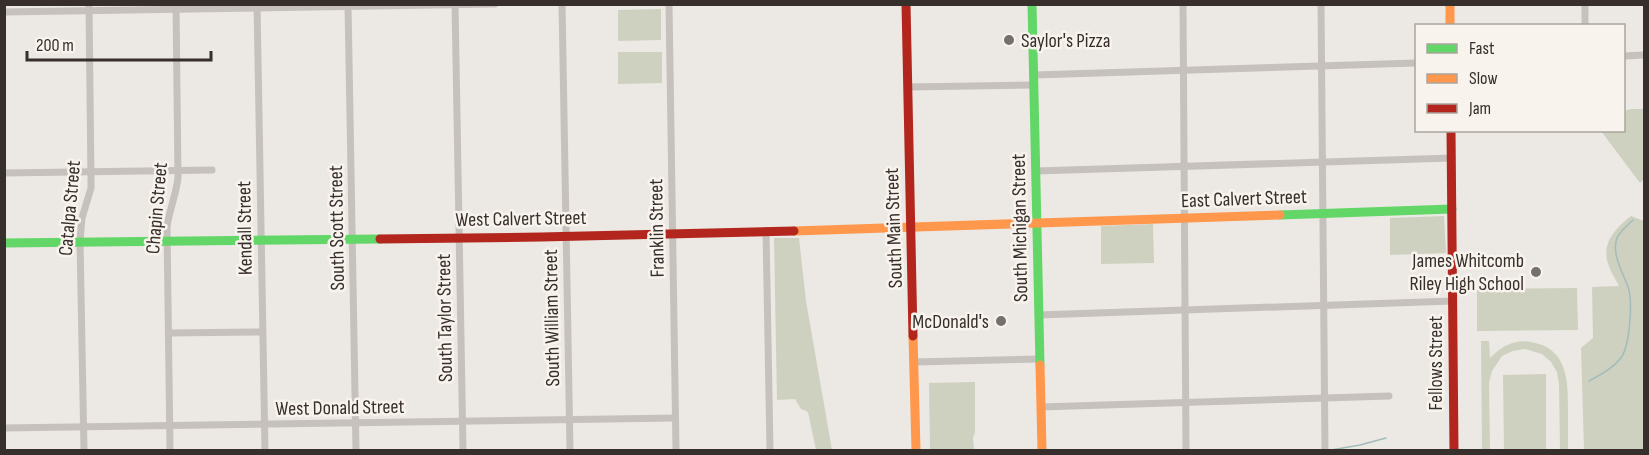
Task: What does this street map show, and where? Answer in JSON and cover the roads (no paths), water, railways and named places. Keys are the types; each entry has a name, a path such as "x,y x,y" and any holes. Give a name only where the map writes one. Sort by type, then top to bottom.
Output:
{"street":[{"path":"4,12 89,8 495,4"},
{"name":"South William Street","path":"562,4 570,450"},
{"name":"Franklin Street","path":"669,4 676,450"},
{"name":"South Main Street","path":"906,4 916,450"},
{"name":"South Michigan Street","path":"1032,4 1042,450"},
{"path":"1183,4 1186,450"},
{"path":"1322,4 1325,450"},
{"path":"1450,4 1450,24"},
{"path":"1585,4 1585,24"},
{"name":"South Taylor Street","path":"455,5 463,450"},
{"name":"Kendall Street","path":"257,6 265,450"},
{"name":"South Scott Street","path":"348,6 356,450"},
{"name":"Chapin Street","path":"170,450 167,240 168,219 176,191 178,171 176,7"},
{"name":"Catalpa Street","path":"84,450 80,241 82,218 91,188 89,8"},
{"path":"1625,56 1644,56"},
{"path":"1034,75 1415,63"},
{"path":"908,87 1034,85"},
{"name":"Fellows Street","path":"1451,132 1454,450"},
{"path":"1036,171 1452,158"},
{"path":"4,173 212,170"},
{"name":"East Calvert Street","path":"1037,222 1452,209"},
{"name":"West Calvert Street","path":"4,243 566,236 1037,222"},
{"path":"766,231 770,450"},
{"path":"1038,315 1453,301"},
{"path":"168,333 262,332"},
{"path":"915,362 1040,359"},
{"path":"1041,407 1389,396"},
{"name":"West Donald Street","path":"4,428 675,418"}],"waterway":[{"path":"1589,381 1617,363 1626,345 1630,324 1630,294 1615,250 1617,238 1633,220"},
{"path":"1331,450 1386,438"}],"place":[{"name":"Saylor's Pizza","path":"1009,40"},
{"name":"James Whitcomb Riley High School","path":"1536,272"},
{"name":"McDonald's","path":"1001,321"}]}
